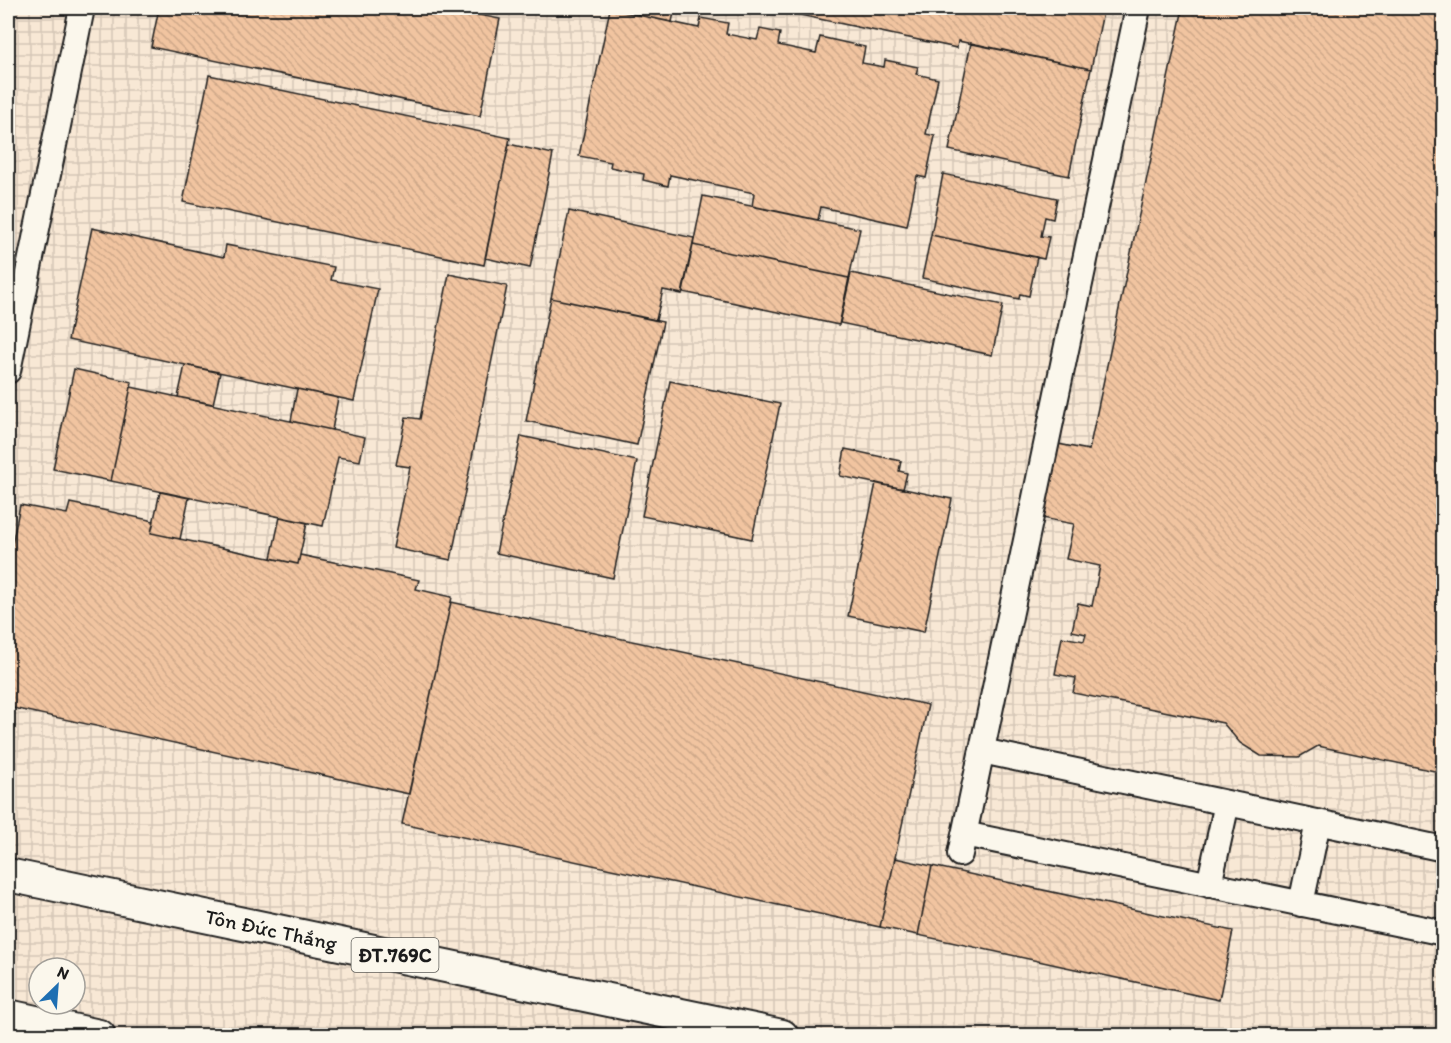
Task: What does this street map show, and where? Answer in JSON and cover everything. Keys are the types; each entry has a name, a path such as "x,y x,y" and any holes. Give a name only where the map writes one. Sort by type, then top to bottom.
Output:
{"main road":[{"name":"Tôn Đức Thắng","path":"8,875 782,1035"},
{"path":"8,1016 99,1035"}],"street":[{"path":"8,371 82,8"},
{"path":"1138,8 962,844 1209,885 1443,933"},
{"path":"982,751 1443,849"},
{"path":"1209,885 1227,803"},
{"path":"1301,904 1318,822"}],"shaded area":[{"path":"8,8 1443,8 1443,1035 8,1035"}],"building":[{"path":"159,8 444,8 500,19 480,116 151,47"},
{"path":"640,8 675,8 672,22 638,15"},
{"path":"767,8 1104,8 1091,69 958,41 957,48"},
{"path":"1183,8 1444,8 1444,773 1318,746 1299,757 1261,756 1240,743 1223,723 1073,693 1076,678 1055,674 1062,637 1084,641 1086,634 1072,631 1078,603 1092,606 1100,566 1066,559 1074,524 1042,518 1058,444 1089,450"},
{"path":"610,9 699,28 701,18 728,23 726,34 757,40 760,29 780,33 778,45 816,53 820,37 865,47 862,63 884,67 885,60 918,67 916,74 938,79 926,134 935,136 926,178 917,176 907,226 821,207 818,220 752,206 754,193 670,175 668,186 643,180 644,174 610,167 611,162 579,156"},
{"path":"8,43 11,44 8,62"},
{"path":"971,43 1091,69 1069,176 949,150"},
{"path":"209,75 510,138 484,265 183,202"},
{"path":"509,144 553,154 530,268 485,258"},
{"path":"943,174 1057,198 1053,219 1045,217 1041,236 1049,237 1044,259 931,235"},
{"path":"703,196 860,229 849,278 693,245"},
{"path":"569,211 694,238 682,294 663,290 656,320 551,298"},
{"path":"92,228 224,257 226,245 334,267 331,280 378,289 354,401 68,340"},
{"path":"931,235 1037,257 1029,296 1020,294 1019,299 922,278"},
{"path":"693,245 849,278 839,325 683,292"},
{"path":"851,273 1003,305 992,355 840,323"},
{"path":"449,274 507,286 451,560 393,548 410,467 396,465 406,417 420,419"},
{"path":"551,298 663,322 637,445 526,421"},
{"path":"185,365 220,373 213,404 178,397"},
{"path":"74,369 132,382 111,481 53,469"},
{"path":"670,381 780,404 752,539 642,516"},
{"path":"131,387 365,437 360,461 338,457 323,526 111,481"},
{"path":"297,389 338,398 332,430 291,421"},
{"path":"521,436 637,461 613,578 496,553"},
{"path":"845,449 901,461 899,471 907,473 903,489 840,476"},
{"path":"876,483 952,499 924,632 848,616"},
{"path":"160,492 189,498 180,539 151,533"},
{"path":"70,503 154,521 151,533 298,564 300,555 419,580 416,589 452,597 409,794 8,707 8,565 20,505 67,514"},
{"path":"280,517 307,523 298,564 271,558"},
{"path":"451,602 928,705 880,927 402,824"},
{"path":"895,858 932,866 918,935 880,927"},
{"path":"932,866 1233,931 1219,1000 918,935"}]}
